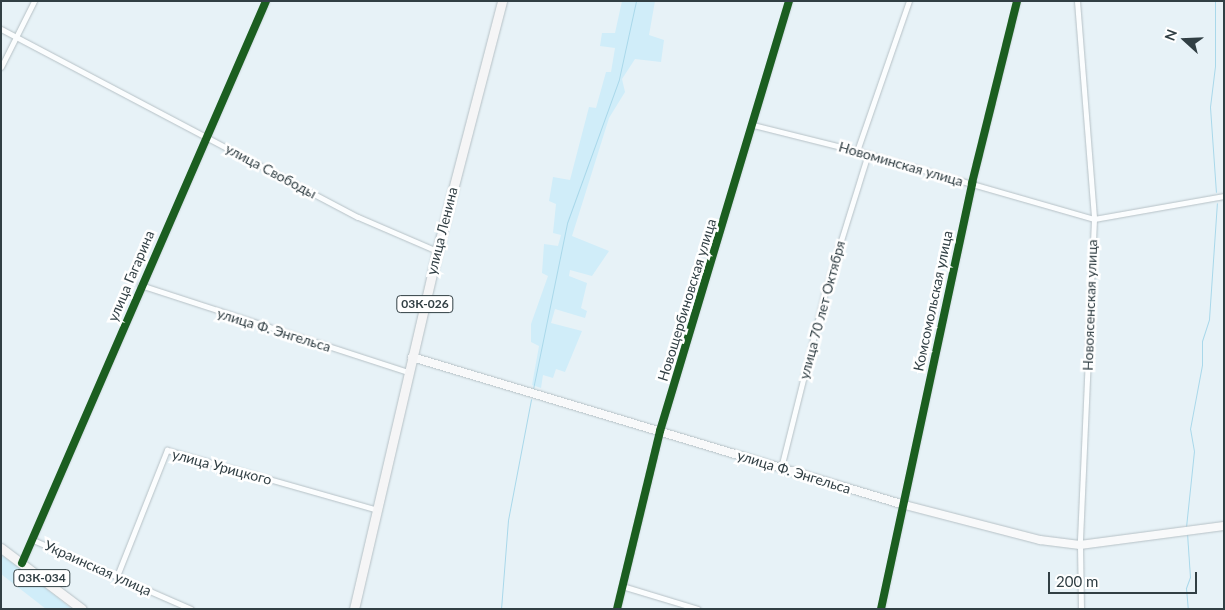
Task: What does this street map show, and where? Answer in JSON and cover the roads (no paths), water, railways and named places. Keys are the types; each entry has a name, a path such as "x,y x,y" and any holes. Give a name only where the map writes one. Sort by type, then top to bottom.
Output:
{"main road":[{"name":"улица Ленина","path":"354,609 437,251 502,1"},
{"name":"улица Ф. Энгельса","path":"412,357 993,530 1080,545 1224,526"},
{"name":"03К-034","path":"1,548 82,609"}],"street":[{"path":"1,67 34,1"},
{"name":"улица Гагарина","path":"22,563 140,285 266,1"},
{"name":"Новощербиновская улица","path":"617,609 660,431 789,1"},
{"path":"857,151 908,1"},
{"name":"Комсомольская улица","path":"881,609 901,504 972,183 1017,1"},
{"name":"Новоясенская улица","path":"1077,1 1094,219 1080,545 1081,609"},
{"name":"улица Свободы","path":"1,29 358,217 437,251"},
{"name":"Новоминская улица","path":"753,124 868,154 1094,219 1224,196"},
{"name":"улица 70 лет Октября","path":"781,468 824,295 868,154"},
{"name":"улица Ф. Энгельса","path":"140,285 408,372"},
{"name":"улица Урицкого","path":"117,576 167,450 377,510"},
{"name":"Украинская улица","path":"33,540 191,609"},
{"path":"622,586 698,609"}],"waterway":[{"path":"533,389 567,223 619,79 636,1"},
{"path":"1215,1 1215,66 1210,107 1216,192"},
{"path":"1186,527 1194,451 1190,429 1202,365 1202,341 1209,319 1217,203"},
{"path":"501,609 508,520 531,399"},
{"path":"1187,533 1190,577 1186,588 1188,609"}]}
